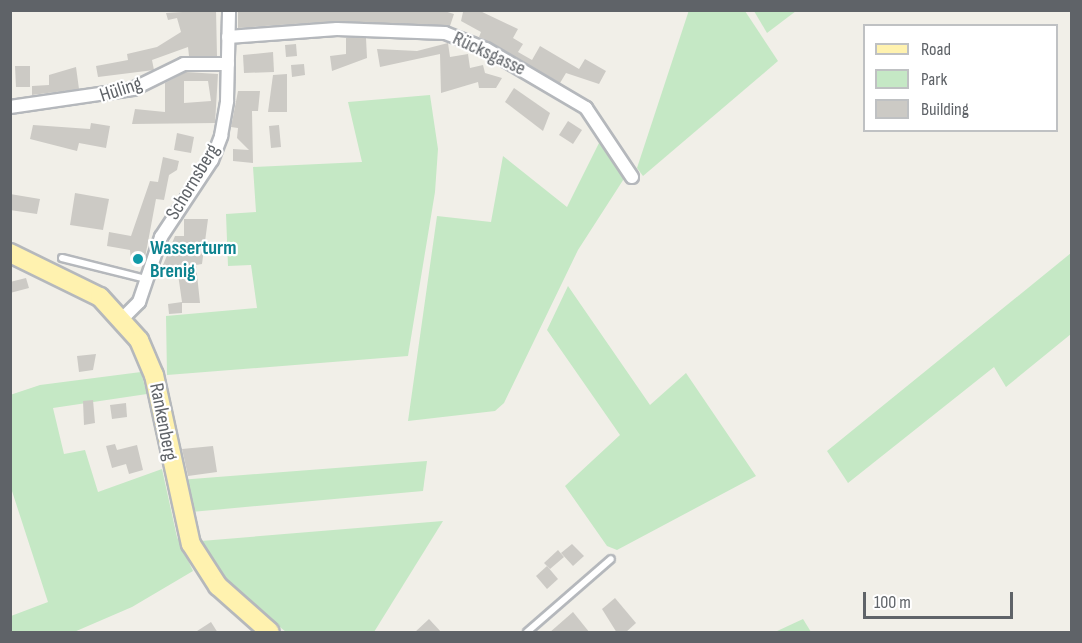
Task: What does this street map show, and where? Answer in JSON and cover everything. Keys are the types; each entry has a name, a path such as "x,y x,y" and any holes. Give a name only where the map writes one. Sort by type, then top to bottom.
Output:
{"main road":[{"name":"Rankenberg","path":"10,253 74,280 123,318 154,375 191,543 218,586 270,633"}],"street":[{"name":"Schornsberg","path":"123,318 139,302 146,279 179,203 212,160 228,101 229,10"},
{"name":"Rücksgasse","path":"228,37 337,29 445,33 486,49 586,108 632,177"},
{"name":"Hüling","path":"10,107 90,100 133,89 184,64 228,64"}],"lane":[{"path":"62,258 146,279"},
{"path":"527,633 611,559"}],"green space":[{"path":"689,10 745,11 778,61 643,176 637,168"},
{"path":"754,10 796,11 767,33"},
{"path":"430,95 438,149 435,192 408,356 167,375 166,316 257,308 251,265 228,266 226,214 256,212 253,167 362,162 348,102"},
{"path":"600,141 627,174 578,250 504,403 495,411 408,421 437,216 491,222 503,156 567,207"},
{"path":"1071,253 1071,334 1006,387 994,367 848,483 827,451"},
{"path":"568,286 650,405 686,373 756,476 617,550 607,546 565,486 620,435 547,330"},
{"path":"141,372 147,394 53,408 64,454 85,450 98,492 162,469 177,537 193,571 132,607 74,632 11,632 11,616 48,602 11,488 10,395 40,385"},
{"path":"427,461 423,491 191,512 179,480"},
{"path":"443,521 374,632 286,632 241,595 214,565 201,541"},
{"path":"803,619 811,632 775,632"}],"building":[{"path":"216,10 217,56 189,56 188,47 152,60 154,70 98,77 96,66 128,60 127,54 157,47 181,32 177,18 168,20 166,13"},
{"path":"238,10 441,10 454,14 450,26 337,21 238,28"},
{"path":"478,10 518,29 513,38 523,44 518,52 532,60 540,46 579,69 585,59 606,71 599,84 566,73 560,83 479,37 481,32 461,21 463,12"},
{"path":"346,38 366,38 367,58 332,71 330,56 346,54"},
{"path":"448,43 450,57 468,54 470,68 483,65 485,73 502,78 496,88 479,88 478,82 441,93 440,54 380,67 377,49 417,51"},
{"path":"296,44 297,56 286,57 285,45"},
{"path":"273,52 274,72 244,73 243,55"},
{"path":"304,64 305,75 292,77 291,65"},
{"path":"15,66 30,66 30,87 16,87"},
{"path":"76,67 79,89 32,95 32,86 49,85 49,75"},
{"path":"186,72 218,74 215,123 132,124 135,109 165,112 165,83","holes":["184,81 208,81 211,101 184,103"]},
{"path":"287,74 287,112 268,112 273,75"},
{"path":"514,88 550,113 543,131 505,102"},
{"path":"238,91 260,91 258,111 252,111 253,163 233,161 233,149 249,150 237,138 238,128 231,127"},
{"path":"568,121 582,130 573,144 559,135"},
{"path":"91,123 110,126 106,148 79,143 77,151 30,139 33,125 90,129"},
{"path":"279,125 281,147 271,148 269,126"},
{"path":"177,133 194,137 191,153 174,150"},
{"path":"163,157 179,161 177,170 169,175 164,200 156,199 145,258 138,267 131,262 130,250 107,246 109,232 131,236 150,181 158,182"},
{"path":"75,193 109,199 103,230 70,225"},
{"path":"10,194 40,199 37,214 10,210"},
{"path":"184,219 208,219 202,264 196,265 200,303 182,303 182,313 169,314 168,304 182,302 177,267 163,265 175,236 184,236"},
{"path":"26,278 29,288 10,293 10,282"},
{"path":"96,354 93,370 79,372 77,356"},
{"path":"93,400 95,423 84,425 83,401"},
{"path":"126,403 127,417 112,419 110,405"},
{"path":"115,444 117,450 137,445 143,470 129,474 126,464 112,468 106,446"},
{"path":"213,446 217,472 188,476 182,449"},
{"path":"572,544 584,556 573,566 561,553"},
{"path":"558,550 564,557 550,569 544,563"},
{"path":"547,566 558,579 547,589 536,576"},
{"path":"615,598 636,623 625,633 617,633 602,609"},
{"path":"573,612 590,633 549,633"},
{"path":"429,619 442,633 414,633"},
{"path":"211,622 218,633 194,633"}],"place":[{"name":"Wasserturm Brenig","path":"138,259"}]}
